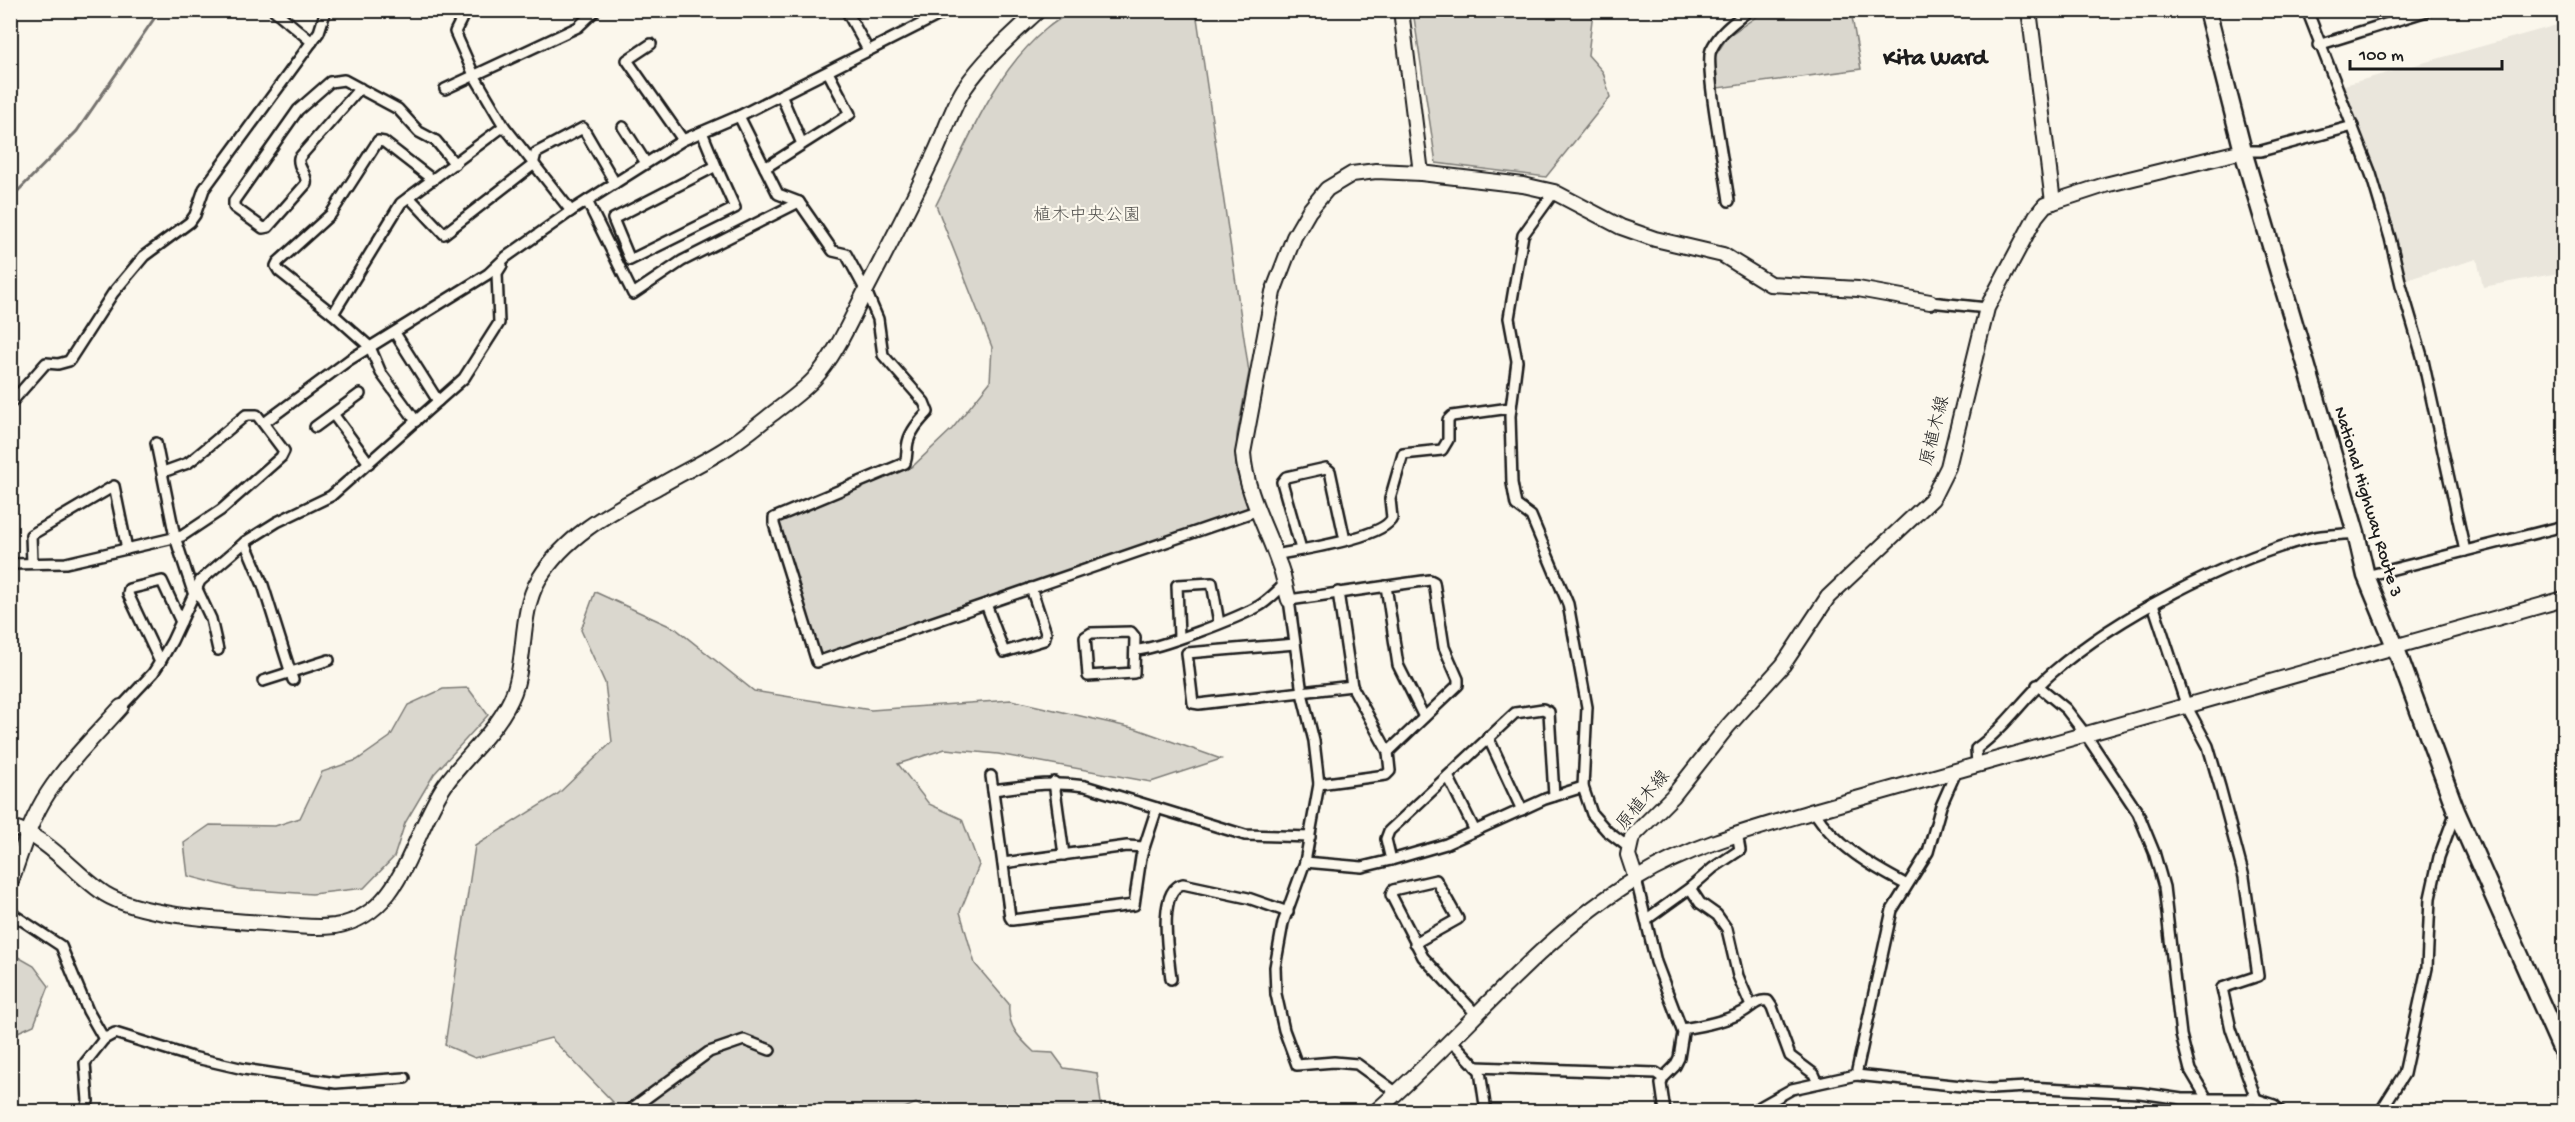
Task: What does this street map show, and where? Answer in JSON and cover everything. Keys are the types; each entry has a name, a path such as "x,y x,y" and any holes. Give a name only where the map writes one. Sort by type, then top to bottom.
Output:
{"highway":[{"name":"National Highway Route 3","path":"2207,10 2243,151 2356,533 2366,576 2395,646 2456,811 2565,1054"}],"street":[{"path":"274,10 312,42"},
{"path":"10,404 42,366 49,362 58,364 69,361 113,293 144,256 190,222 204,189 319,32 326,10"},
{"path":"466,10 455,32 474,75 504,126 571,211"},
{"path":"445,89 578,27 596,10"},
{"path":"846,10 868,50"},
{"path":"264,423 370,347 488,274 506,257 571,211 683,140 739,116 950,10"},
{"path":"10,827 28,834 106,894 136,906 202,918 312,927 336,926 358,920 391,891 444,786 489,733 506,708 514,691 523,651 525,614 538,581 564,545 600,518 729,446 815,379 840,341 866,291 935,153 963,91 999,45 1039,10"},
{"path":"1401,10 1421,173"},
{"path":"1730,201 1711,81 1710,52 1724,30 1749,10"},
{"path":"2029,10 2053,202"},
{"path":"2307,10 2353,126 2390,238 2422,356 2465,551"},
{"path":"2319,45 2430,10"},
{"path":"651,44 627,60 683,140"},
{"path":"765,168 850,114 828,72"},
{"path":"360,88 298,159 300,168 306,176 306,184 268,227 262,228 234,207 234,201 298,110 330,82 344,80 360,88 398,109 419,132 436,141 454,164"},
{"path":"780,95 802,144"},
{"path":"739,116 778,194 799,202 833,251 846,254 878,319 882,355 924,402 928,412 911,432 905,463 774,518 817,662 1256,511"},
{"path":"333,314 401,203 504,126"},
{"path":"2243,151 2260,151 2353,126"},
{"path":"623,127 646,163"},
{"path":"409,197 444,234 533,165 536,153 583,129 615,183"},
{"path":"702,132 735,208 630,260 613,219 716,166"},
{"path":"416,421 381,373 370,347 279,271 276,266 331,214 378,141 384,142 433,180"},
{"name":"原植木線","path":"1636,879 1628,855 1632,837 1673,796 1728,726 1783,665 1828,597 1932,499 1947,467 1987,308 2028,229 2045,205 2105,185 2243,151"},
{"path":"1397,1093 1357,1064 1334,1062 1297,1065 1284,1030 1276,994 1275,967 1288,912 1305,862 1319,784 1314,741 1302,693 1288,600 1275,555 1256,511 1244,472 1243,453 1274,292 1294,237 1309,211 1327,189 1352,174 1376,171 1421,173 1523,185 1554,192 1621,226 1655,239 1722,255 1770,284 1858,290 1930,302 1987,308"},
{"path":"1554,192 1523,235 1509,318 1517,361 1510,408 1512,483 1516,505 1531,516 1568,604 1587,707 1582,787 1592,814 1607,831 1628,847"},
{"path":"587,201 633,294 682,261 799,202"},
{"path":"10,884 28,834 46,795 58,778 160,662 200,581 245,542 277,522 331,496 464,378 499,323 497,273 506,257"},
{"path":"395,333 438,401"},
{"path":"315,427 360,394"},
{"path":"1275,555 1345,540 1386,527 1392,521 1390,499 1403,454 1442,450 1448,440 1448,420 1452,416 1510,408"},
{"path":"333,414 369,463"},
{"path":"10,564 66,563 182,536 221,510 284,453 283,447 257,415 246,415 188,463 163,472"},
{"path":"156,443 175,537 195,590 202,597 211,619 218,650"},
{"path":"1301,549 1282,482 1286,477 1326,468 1330,471 1345,540"},
{"path":"32,563 31,535 114,486 127,549"},
{"path":"2366,576 2565,526"},
{"path":"1977,765 1976,749 1995,735 2037,685 2100,636 2153,604 2223,569 2312,537 2356,533"},
{"path":"245,542 263,585 292,676"},
{"path":"1288,600 1430,580 1435,585 1444,647 1459,682 1457,688 1388,752"},
{"path":"160,662 128,594 129,590 162,581 181,622"},
{"path":"1219,623 1212,583 1177,585 1192,700 1196,704 1352,686"},
{"path":"1136,650 1182,636 1256,608 1284,585"},
{"path":"1386,586 1398,665 1425,717"},
{"path":"986,604 1004,652 1044,640 1046,633 1031,588"},
{"path":"1319,784 1388,774 1390,771 1388,752 1352,686 1338,592"},
{"path":"1375,1112 1569,926 1636,879 1692,852 1737,833 2565,599"},
{"path":"2153,604 2187,707 2208,746 2244,877 2258,976 2222,988 2231,1029 2256,1099"},
{"path":"1131,632 1135,637 1136,650 1134,673 1088,676 1085,637 1088,634 1131,632"},
{"path":"1187,653 1295,644"},
{"path":"263,681 292,676 329,660"},
{"path":"2037,685 2066,709 2086,735 2138,813 2154,852 2164,887 2181,1035 2190,1070 2206,1097"},
{"path":"1392,860 1386,839 1389,831 1515,713 1546,710 1550,716 1554,796"},
{"path":"1488,737 1522,810"},
{"path":"1856,1075 1892,910 1928,852 1941,806 1956,772"},
{"path":"991,776 1010,917 1018,921 1134,905 1143,847 1157,808"},
{"path":"1448,776 1475,831"},
{"path":"993,790 1054,782 1085,786 1245,835 1310,837"},
{"path":"1054,782 1064,855"},
{"path":"1305,862 1362,867 1392,860 1446,844 1554,796 1582,787"},
{"path":"1814,811 1821,823 1866,863 1907,885"},
{"path":"2380,1112 2404,1074 2427,968 2430,898 2439,857 2456,811"},
{"path":"1647,919 1740,850 1737,833"},
{"path":"1003,863 1127,846 1143,847"},
{"path":"1636,879 1656,962 1682,1029 1679,1058 1661,1084 1665,1112"},
{"path":"1415,943 1458,920 1436,880 1391,892 1415,943 1423,957 1476,1014"},
{"path":"1172,979 1165,921 1173,889 1177,885 1183,884 1248,898 1288,912"},
{"path":"1690,888 1700,903 1717,915 1727,929 1738,976 1751,1006"},
{"path":"10,909 14,915 61,946 88,1011 104,1039"},
{"path":"1682,1029 1715,1023 1765,1000 1770,1003 1790,1056 1814,1074 1818,1083"},
{"path":"86,1112 88,1101 85,1063 104,1039 115,1033 192,1058 244,1069 336,1083 405,1078"},
{"path":"1450,1039 1480,1071 1486,1112"},
{"path":"627,1112 709,1052 744,1040 770,1050"},
{"path":"1476,1067 1656,1073 1663,1078"},
{"path":"1751,1112 1792,1089 1856,1075 1991,1089 2027,1087 2140,1093 2182,1099 2206,1097 2256,1099 2274,1105 2281,1112"}],"shaded area":[{"path":"2564,23 2564,272 2483,287 2477,259 2405,280 2395,237 2356,121 2341,86"}],"green space":[{"path":"1763,10 1784,11 1789,15 1851,11 1861,69 1718,88 1715,56 1728,36"},
{"name":"植木中央公園","path":"1073,11 1196,11 1249,372 1237,435 1236,471 1248,508 826,655 819,652 777,525 783,516 913,466 952,429 990,382 992,347 936,205 982,111 1010,67 1046,29"},
{"path":"1413,11 1593,11 1588,55 1603,72 1610,97 1546,177 1436,163"},
{"path":"595,592 676,629 754,691 871,710 1011,700 1137,729 1221,759 1151,782 998,754 945,749 898,764 929,804 962,819 979,865 960,912 975,964 1009,1004 1012,1025 1034,1052 1053,1053 1064,1068 1097,1073 1102,1111 929,1112 916,1103 896,1112 592,1111 613,1102 551,1038 475,1058 445,1045 475,846 558,794 612,742 605,683 581,630"},
{"path":"468,688 488,715 434,774 405,823 394,857 364,888 312,894 238,889 188,876 184,843 210,825 275,826 300,818 322,772 357,760 390,737 408,705 443,689"},
{"path":"11,953 34,966 49,986 34,1025 11,1035"}],"waterway":[{"path":"10,199 77,131 160,10"}],"district":[{"name":"Kita Ward","path":"1935,59"}]}
